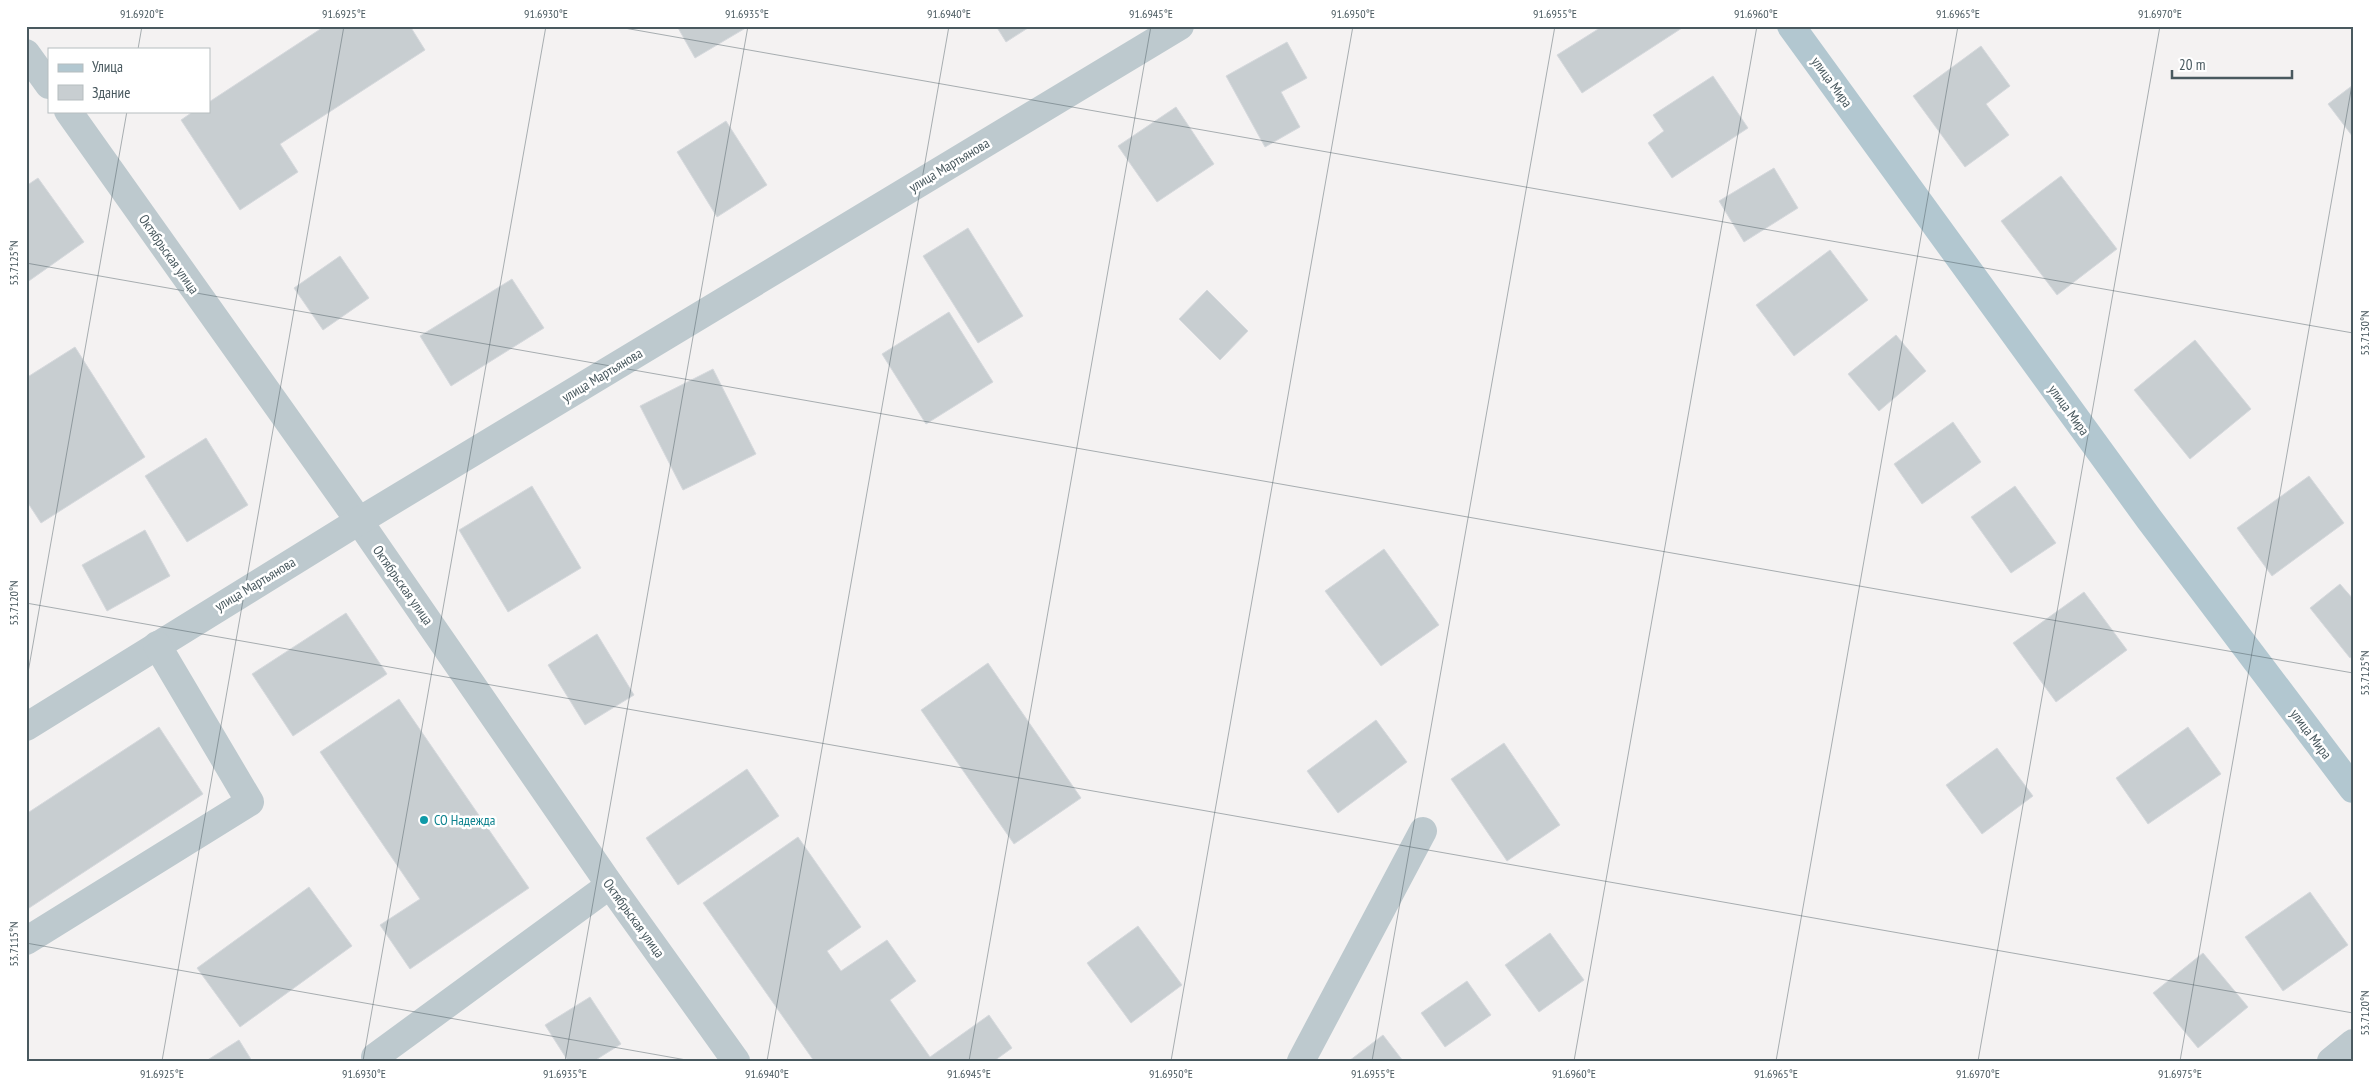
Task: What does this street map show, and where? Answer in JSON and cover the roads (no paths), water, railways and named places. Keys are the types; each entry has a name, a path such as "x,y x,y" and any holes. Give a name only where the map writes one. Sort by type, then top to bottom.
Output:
{"main road":[{"name":"улица Мира","path":"1791,26 2148,519 2353,789"}],"street":[{"name":"улица Мартьянова","path":"26,727 359,521 1180,26"},
{"path":"26,53 48,83"},
{"name":"Октябрьская улица","path":"69,112 359,521 610,885 736,1061"},
{"path":"26,940 250,802 157,645"},
{"path":"1301,1061 1423,831"},
{"path":"375,1056 610,885"},
{"path":"2331,1061 2353,1043"}],"place":[{"name":"СО Надежда","path":"424,820"}]}
